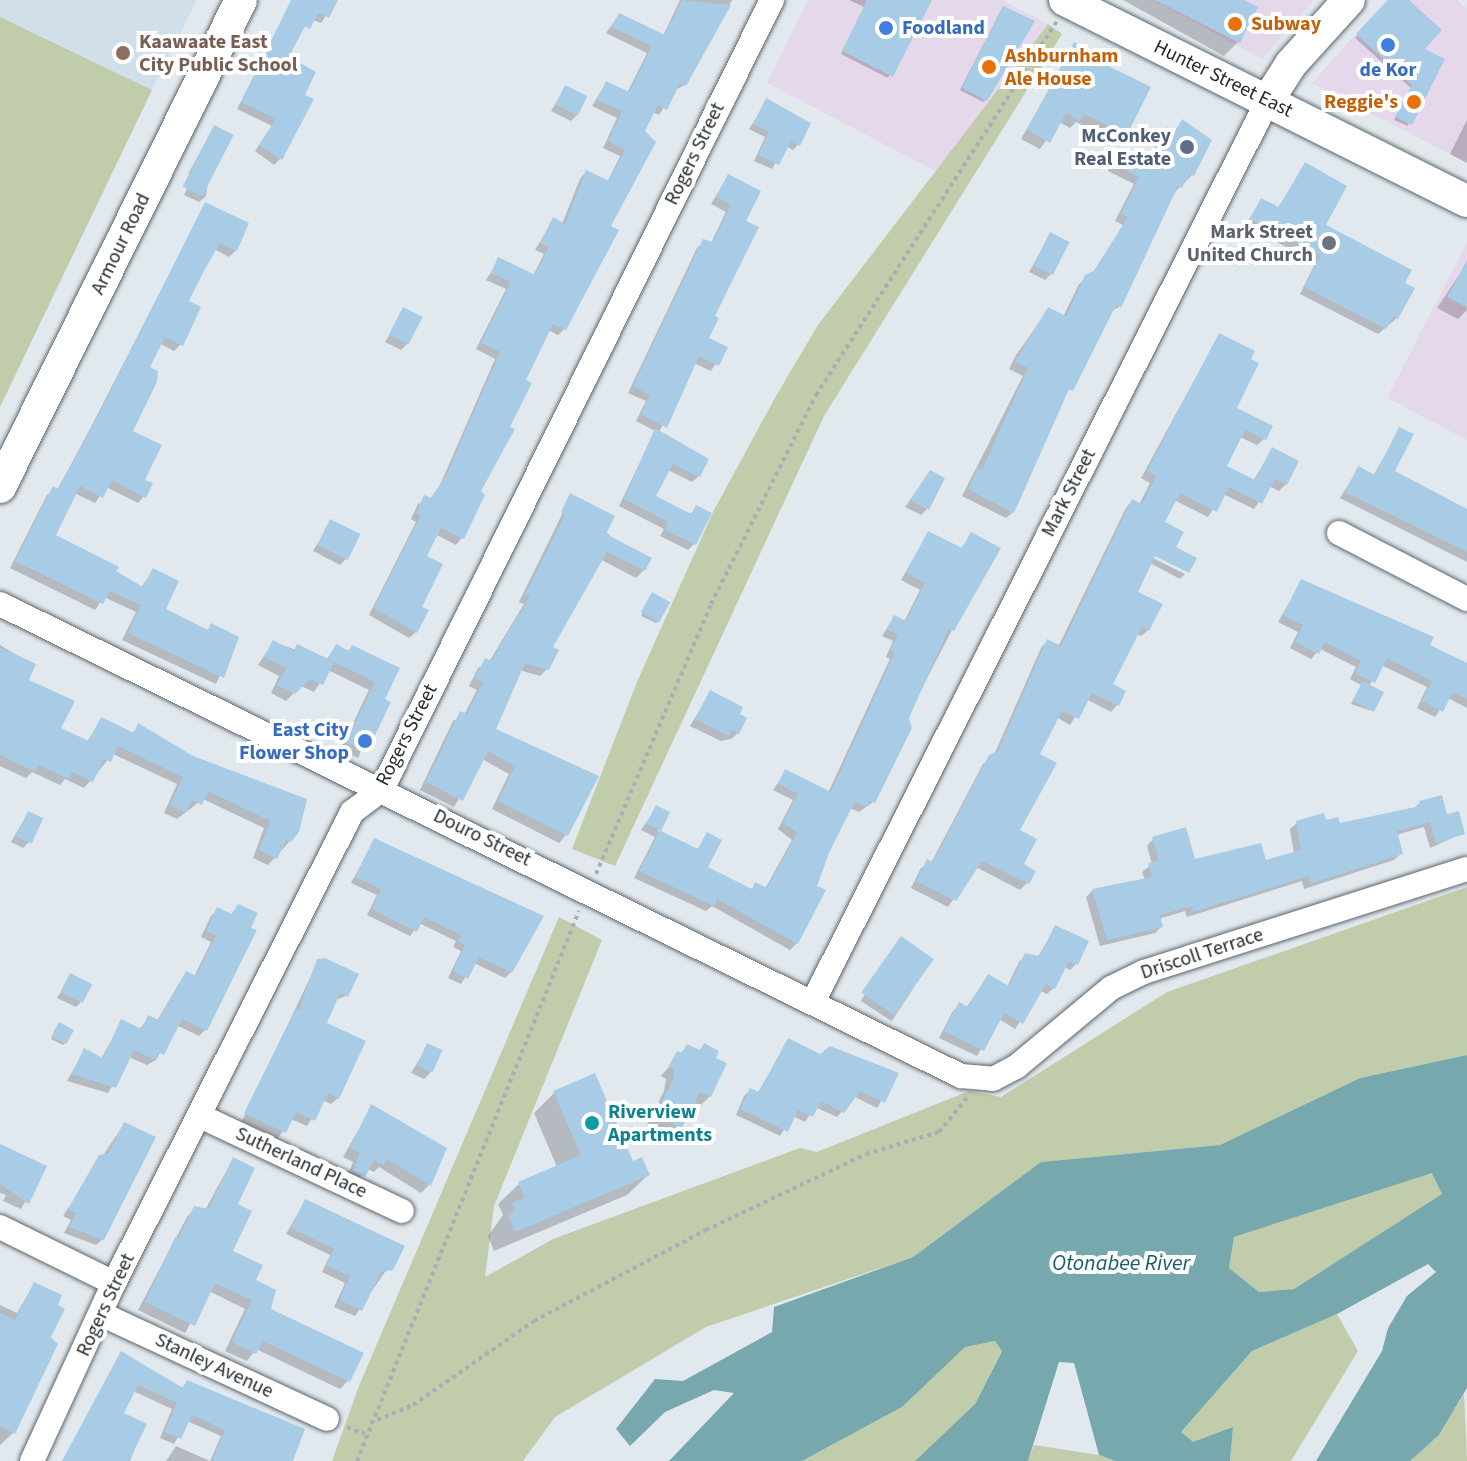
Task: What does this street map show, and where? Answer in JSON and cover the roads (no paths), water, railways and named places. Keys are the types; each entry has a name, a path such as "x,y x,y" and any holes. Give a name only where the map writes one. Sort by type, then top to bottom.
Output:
{"main road":[{"name":"Armour Road","path":"0,487 241,0"},
{"name":"Mark Street","path":"1268,100 1291,64 1349,0"},
{"name":"Hunter Street East","path":"1067,1 1467,201"}],"street":[{"name":"Rogers Street","path":"32,1461 114,1283 352,812 382,789 772,0"},
{"name":"Mark Street","path":"813,1002 1268,100"},
{"path":"1339,533 1467,599"},
{"name":"Douro Street","path":"0,604 588,890 961,1076"},
{"name":"Driscoll Terrace","path":"961,1076 993,1079 1016,1067 1111,988 1144,972 1467,869"},
{"name":"Sutherland Place","path":"200,1116 402,1211"},
{"path":"0,1227 114,1283"},
{"name":"Stanley Avenue","path":"101,1314 327,1419"}],"water":[{"name":"Otonabee River","path":"1467,1055 1467,1388 1439,1435 1410,1461 1316,1461 1382,1351 1388,1328 1407,1296 1436,1272 1428,1264 1337,1314 1252,1351 1181,1432 1193,1442 1233,1427 1230,1461 1115,1461 1099,1455 1074,1363 1059,1362 1028,1461 915,1461 975,1404 1002,1351 995,1341 965,1347 902,1407 802,1461 669,1461 734,1393 714,1390 665,1412 630,1446 616,1429 655,1379 683,1381 772,1332 774,1307 913,1257 1041,1162 1220,1145 1360,1078","holes":["1432,1173 1442,1194 1294,1289 1259,1292 1229,1268 1234,1237"]}],"place":[{"name":"Subway","path":"1235,24"},
{"name":"Foodland","path":"886,28"},
{"name":"de Kor","path":"1388,45"},
{"name":"Kaawaate East City Public School","path":"123,53"},
{"name":"Ashburnham Ale House","path":"989,67"},
{"name":"Reggie's","path":"1414,102"},
{"name":"McConkey Real Estate","path":"1187,147"},
{"name":"Mark Street United Church","path":"1329,243"},
{"name":"East City Flower Shop","path":"365,741"},
{"name":"Riverview Apartments","path":"592,1123"}]}
